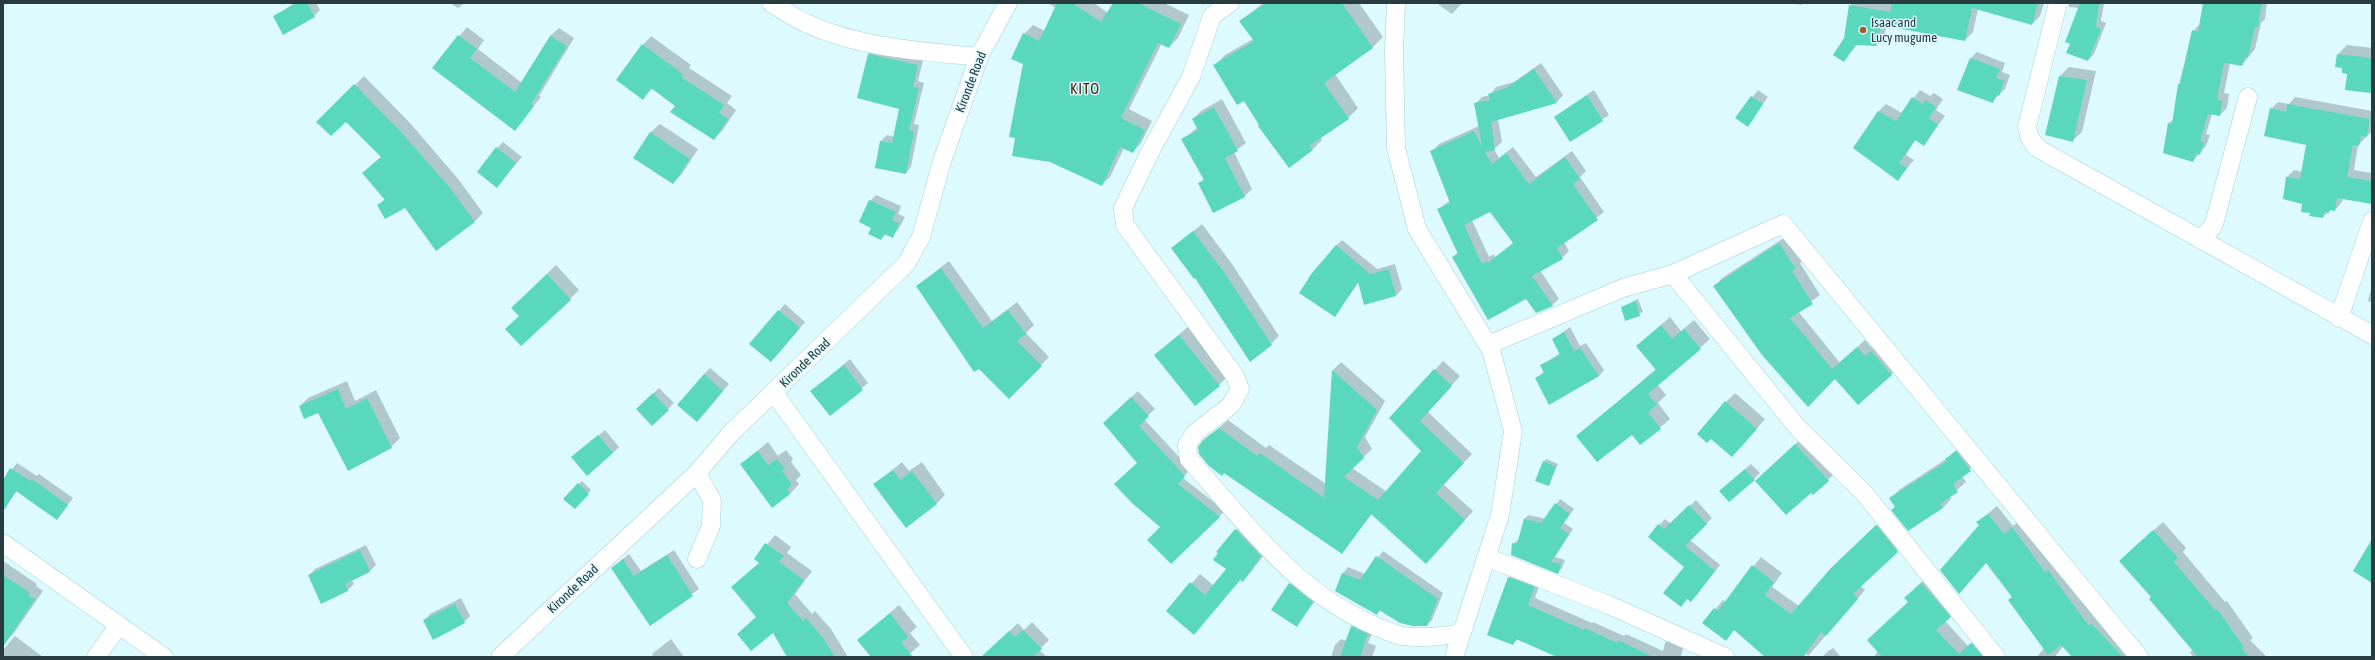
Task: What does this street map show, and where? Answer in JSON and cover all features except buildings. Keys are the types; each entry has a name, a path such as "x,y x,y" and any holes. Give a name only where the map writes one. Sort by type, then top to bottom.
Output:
{"street":[{"path":"771,3 808,24 849,38 924,51 979,57"},
{"name":"Kironde Road","path":"500,657 697,474 731,434 906,264 921,237 942,161 979,57 1008,3"},
{"path":"1230,3 1212,16 1191,77 1150,150 1123,208 1125,226 1235,376 1240,389 1231,405 1194,433 1187,445 1189,459 1264,543 1301,580 1329,602 1362,620 1399,636 1438,637 1461,634"},
{"path":"1396,3 1394,51 1396,148 1417,229 1488,346 1514,431 1500,515 1454,657"},
{"path":"2058,3 2027,127 2030,138 2037,148 2339,318 2372,335"},
{"path":"2199,239 2208,232 2214,224 2248,97"},
{"path":"2339,318 2372,221"},
{"path":"1488,346 1623,288 1673,274 1783,224 2139,657"},
{"path":"1673,274 1798,428 1864,494 1996,657"},
{"path":"774,393 964,657"},
{"path":"697,474 712,500 711,526 697,560"},
{"path":"3,542 164,657"},
{"path":"1486,557 1609,605 1725,657"},
{"path":"96,657 119,625"}],"place":[{"name":"Isaac and Lucy mugume","path":"1863,30"}],"district":[{"name":"KITO","path":"1085,89"}]}
